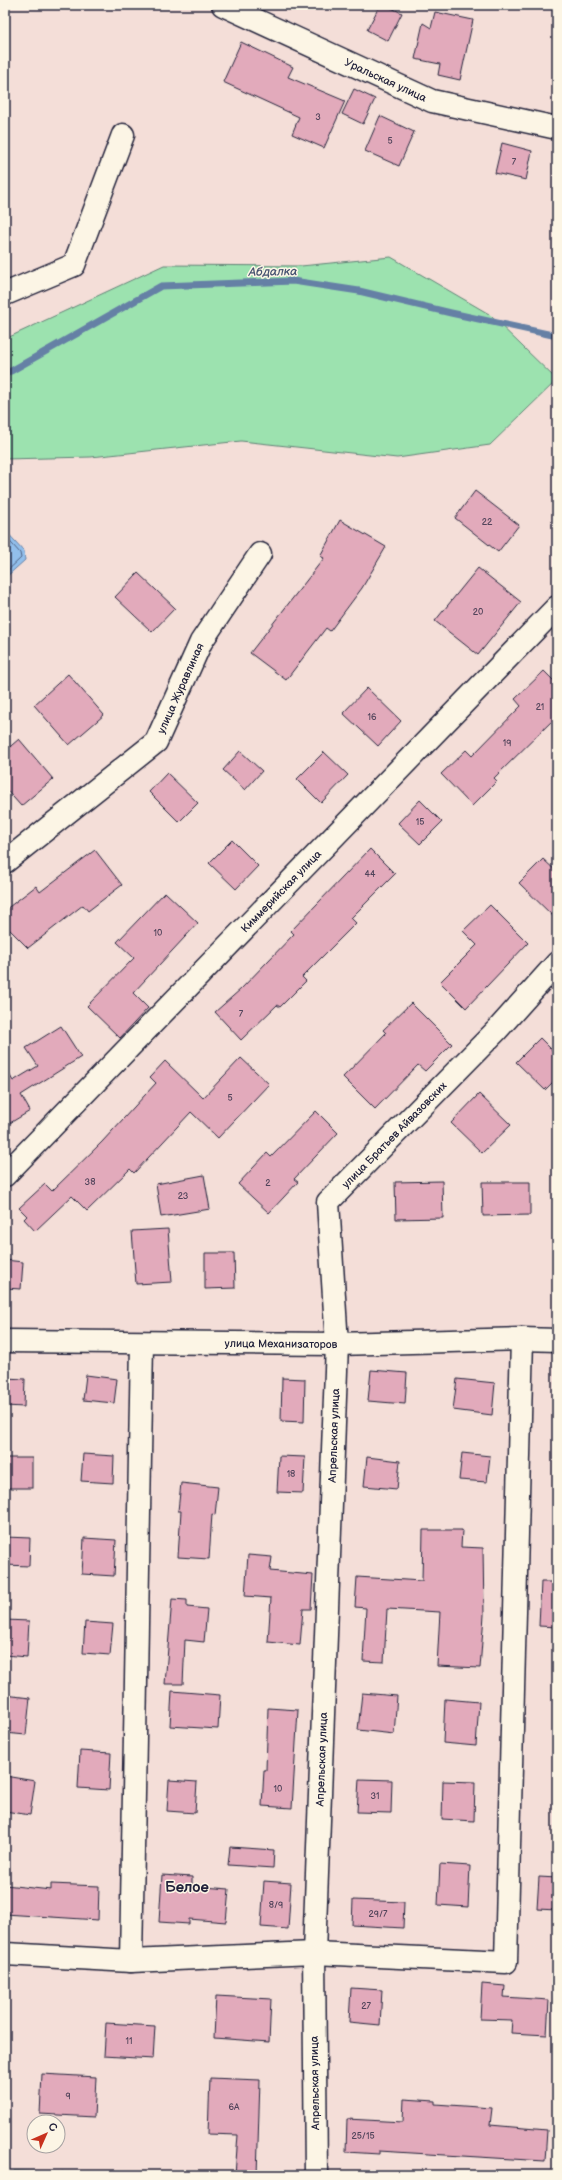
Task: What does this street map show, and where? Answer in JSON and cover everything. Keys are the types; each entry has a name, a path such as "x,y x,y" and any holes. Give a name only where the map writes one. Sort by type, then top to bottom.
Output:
{"street":[{"name":"Уральская улица","path":"223,5 432,101 557,128"},
{"path":"5,294 74,265 123,135"},
{"name":"улица Журавлиная","path":"5,862 156,742 201,642 260,554"},
{"name":"Киммерийская улица","path":"5,1175 557,607"},
{"name":"улица Братьев Айвазовских","path":"337,1344 328,1202 497,1030 557,963"},
{"path":"5,1954 131,1961 314,1953 506,1962 522,1339"},
{"name":"улица Механизаторов","path":"5,1341 337,1344 522,1339 557,1340"},
{"path":"131,1961 142,1343"},
{"name":"Апрельская улица","path":"316,2175 314,1953 337,1344"}],"green space":[{"path":"391,257 489,314 557,380 490,445 397,458 241,441 91,457 5,459 5,339 164,265 301,266"},
{"path":"14,2171 136,2175 14,2175"}],"water":[{"path":"5,530 24,551 25,560 5,578"}],"building":[{"path":"380,5 385,5 402,13 388,41 367,30"},
{"path":"435,12 473,20 460,80 438,75 440,64 415,59 423,23 431,28"},
{"path":"241,42 293,67 288,77 345,101 324,148 292,134 299,117 223,82"},
{"path":"354,89 375,99 363,124 342,114"},
{"path":"380,116 414,132 399,166 365,151"},
{"path":"502,143 532,151 526,180 495,173"},
{"path":"475,491 519,525 498,552 455,518"},
{"path":"340,520 386,547 362,588 330,631 326,628 286,680 250,653 324,558 320,556"},
{"path":"478,568 521,602 478,655 435,621"},
{"path":"138,573 175,608 152,632 115,597"},
{"path":"544,671 557,684 557,716 494,778 497,781 472,806 441,774 466,750 472,756 521,706 515,699"},
{"path":"68,674 104,715 69,745 34,705"},
{"path":"367,688 401,721 378,746 343,713"},
{"path":"19,739 53,779 21,806 5,788 5,751"},
{"path":"240,751 262,771 245,790 223,770"},
{"path":"324,752 348,775 321,803 297,779"},
{"path":"167,773 198,803 179,822 149,792"},
{"path":"420,800 442,822 420,844 398,823"},
{"path":"232,840 258,866 236,889 209,863"},
{"path":"370,849 395,874 351,918 356,923 302,977 306,981 280,1007 277,1005 241,1040 215,1012 241,989 294,934 291,931"},
{"path":"95,850 122,885 88,911 83,905 28,948 5,925 5,910 36,886 40,892"},
{"path":"543,859 557,872 557,920 519,883"},
{"path":"165,892 198,923 133,993 148,1008 120,1038 87,1006 134,958 117,942"},
{"path":"490,905 528,943 466,1008 440,982 477,945 463,931"},
{"path":"411,1003 452,1044 425,1071 418,1065 375,1109 343,1077 386,1033 383,1030"},
{"path":"61,1026 81,1057 21,1095 30,1111 5,1126 5,1067 13,1081 38,1066 26,1048"},
{"path":"540,1038 557,1055 557,1078 545,1090 516,1062"},
{"path":"241,1058 269,1084 218,1138 191,1112 134,1173 130,1169 87,1211 72,1196 35,1231 24,1219 27,1216 19,1208 45,1184 52,1191 102,1142 156,1083 150,1077 165,1061 203,1098"},
{"path":"479,1094 511,1125 482,1153 451,1123"},
{"path":"316,1111 338,1133 294,1179 298,1182 269,1213 238,1184 267,1153 271,1157"},
{"path":"204,1175 210,1209 161,1217 156,1184"},
{"path":"442,1181 443,1218 396,1219 395,1182"},
{"path":"482,1182 530,1182 530,1215 483,1216"},
{"path":"168,1229 172,1282 136,1284 132,1231"},
{"path":"205,1253 234,1253 235,1288 205,1289"},
{"path":"5,1260 23,1262 21,1289 5,1288"},
{"path":"371,1370 407,1373 405,1404 368,1401"},
{"path":"86,1375 117,1379 114,1403 83,1400"},
{"path":"5,1378 25,1379 24,1407 5,1406"},
{"path":"282,1378 305,1379 304,1422 281,1421"},
{"path":"457,1379 495,1383 492,1415 453,1410"},
{"path":"462,1453 490,1456 487,1482 459,1480"},
{"path":"83,1454 114,1456 113,1483 81,1481"},
{"path":"279,1456 305,1457 303,1493 277,1492"},
{"path":"367,1457 400,1461 397,1489 364,1486"},
{"path":"5,1458 32,1458 32,1488 5,1488"},
{"path":"181,1483 218,1487 215,1515 212,1514 209,1559 178,1557 181,1511 178,1511"},
{"path":"423,1530 462,1530 461,1547 483,1548 484,1615 480,1668 437,1666 440,1612 387,1609 384,1662 363,1661 366,1608 355,1607 357,1577 422,1581"},
{"path":"5,1537 30,1538 29,1566 5,1565"},
{"path":"84,1538 116,1540 114,1576 82,1574"},
{"path":"248,1555 272,1557 270,1571 313,1575 311,1609 303,1609 300,1645 268,1642 271,1598 245,1596"},
{"path":"541,1582 557,1582 557,1627 539,1626"},
{"path":"172,1599 187,1600 187,1607 207,1609 204,1642 185,1640 183,1684 165,1684"},
{"path":"5,1620 29,1621 27,1657 5,1655"},
{"path":"85,1622 113,1624 110,1655 83,1653"},
{"path":"172,1691 220,1695 218,1729 170,1726"},
{"path":"362,1693 397,1696 394,1734 358,1730"},
{"path":"5,1695 30,1698 26,1735 5,1733"},
{"path":"445,1699 479,1702 476,1746 443,1743"},
{"path":"268,1708 298,1710 292,1808 262,1806 264,1770 266,1770"},
{"path":"80,1751 111,1753 109,1790 78,1788"},
{"path":"5,1776 35,1781 30,1815 5,1811"},
{"path":"359,1779 392,1780 391,1813 357,1812"},
{"path":"169,1780 197,1782 195,1813 167,1811"},
{"path":"443,1781 475,1782 474,1821 442,1819"},
{"path":"230,1847 274,1850 273,1868 228,1865"},
{"path":"440,1864 470,1866 468,1907 438,1905"},
{"path":"162,1875 192,1877 192,1886 229,1889 226,1922 189,1919 189,1924 159,1922"},
{"path":"539,1877 557,1878 557,1910 537,1909"},
{"path":"264,1881 291,1883 288,1929 261,1927"},
{"path":"51,1884 99,1886 98,1920 5,1914 5,1885 51,1890"},
{"path":"353,1900 404,1902 403,1928 352,1925"},
{"path":"482,1984 505,1986 504,1997 549,2000 547,2035 511,2033 512,2020 480,2019"},
{"path":"351,1988 382,1990 380,2025 349,2022"},
{"path":"216,1996 271,1999 269,2042 214,2038"},
{"path":"106,2023 155,2026 153,2059 104,2056"},
{"path":"42,2074 96,2077 94,2117 66,2115 66,2114 40,2114"},
{"path":"210,2078 260,2080 257,2175 235,2175 238,2135 208,2134"},
{"path":"404,2099 435,2101 435,2104 492,2108 490,2125 547,2130 545,2161 379,2151 379,2154 346,2152 347,2119 403,2122"}],"waterway":[{"name":"Абдалка","path":"5,372 11,371 161,286 293,281 359,291 557,336"}],"district":[{"name":"Белое","path":"187,1887"}]}
